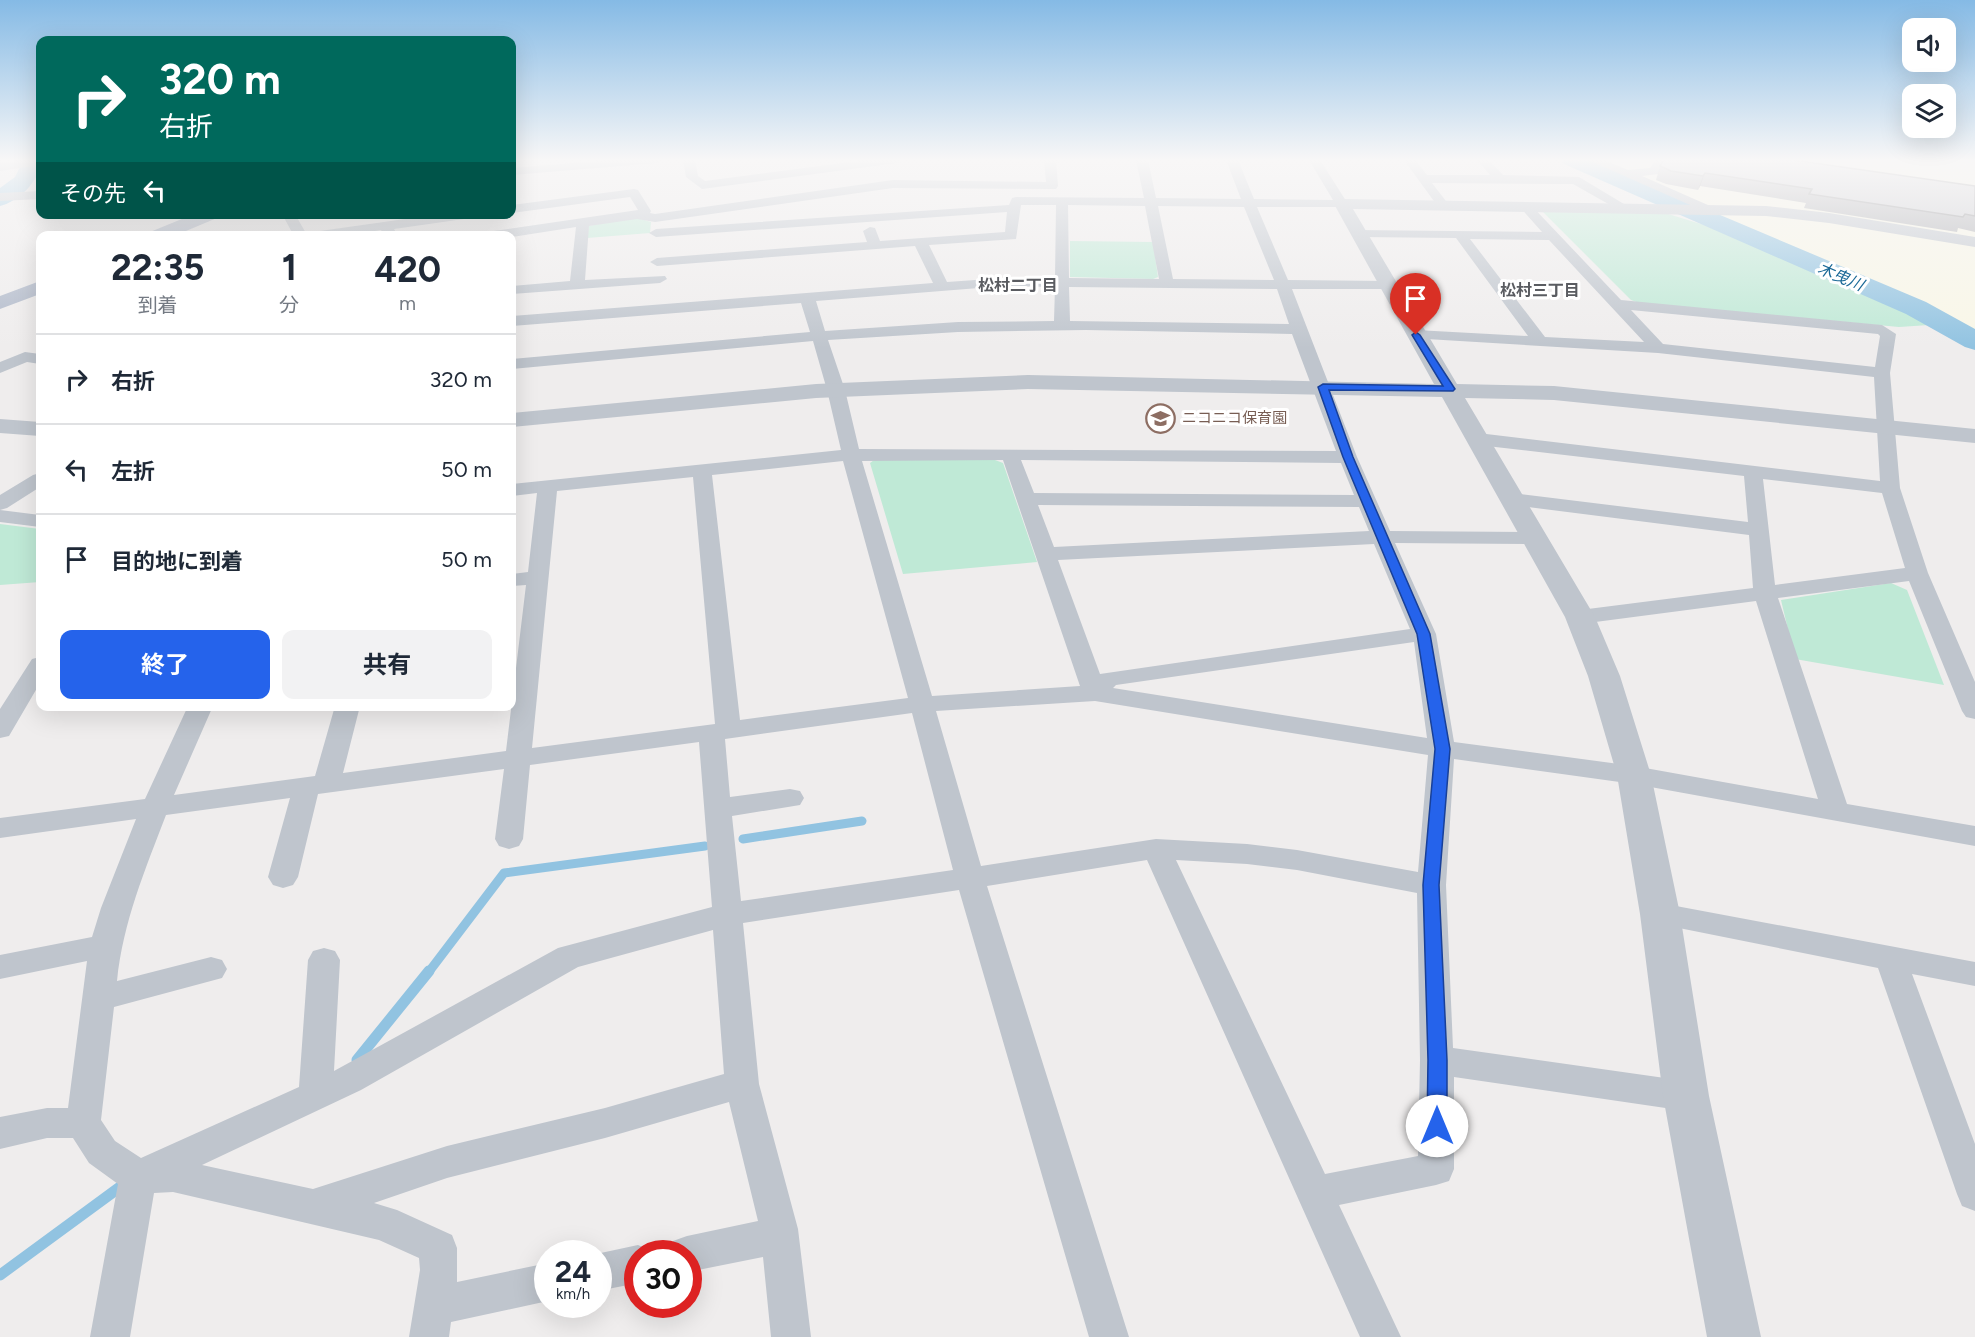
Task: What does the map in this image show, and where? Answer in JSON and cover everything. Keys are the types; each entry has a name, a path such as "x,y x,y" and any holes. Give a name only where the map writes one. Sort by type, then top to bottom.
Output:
{"main road":[{"path":"169,231 190,222"},
{"path":"182,231 202,222"},
{"path":"0,297 36,283"},
{"path":"0,303 36,289"}],"street":[{"path":"389,231 431,222"},
{"path":"516,233 587,222"},
{"path":"650,222 656,226 689,222"},
{"path":"656,226 689,222"},
{"path":"866,222 875,245"},
{"path":"657,262 1011,236 1013,222"},
{"path":"1062,222 1062,325"},
{"path":"1155,222 1167,283"},
{"path":"1257,222 1323,387 1348,457 1424,634 1442,749 1431,885 1437,1060 1436,1169 1315,1193"},
{"path":"1353,222 1387,285 1450,389 1580,617 1604,676 1634,775 1660,914 1686,1096 1734,1337"},
{"path":"1541,222 1658,348"},
{"path":"1857,222 1975,242"},
{"path":"577,285 583,223"},
{"path":"656,226 661,294"},
{"path":"1360,233 1554,236"},
{"path":"1460,235 1539,340"},
{"path":"920,242 942,287"},
{"path":"516,290 577,285 661,294 807,298 1004,282 1387,285"},
{"path":"516,320 661,294"},
{"path":"807,298 836,390 851,455 970,878 1109,1337"},
{"path":"1619,304 1882,330 1888,334 1882,373 1890,488 1917,573 1975,711"},
{"path":"516,364 819,336 958,327 1062,325 1298,329"},
{"path":"1416,335 1658,348 1882,373"},
{"path":"0,368 35,356"},
{"path":"516,420 836,390 1028,382 1450,389 1554,393 1975,436"},
{"path":"0,426 36,429"},
{"path":"1478,439 1890,488"},
{"path":"1010,454 1095,693"},
{"path":"516,490 851,455 1348,457"},
{"path":"702,469 719,730 719,808 742,1084 780,1235 790,1337"},
{"path":"1753,472 1765,593 1836,812"},
{"path":"0,504 36,482"},
{"path":"509,839 548,486"},
{"path":"1026,499 1367,501"},
{"path":"1512,499 1759,530"},
{"path":"0,516 36,520"},
{"path":"1045,554 1382,537 1534,538"},
{"path":"1580,617 1917,573"},
{"path":"516,580 538,577"},
{"path":"1095,693 1108,679 1424,634"},
{"path":"0,730 36,671"},
{"path":"0,828 922,704 1095,693 1442,749 1634,775 1975,836"},
{"path":"199,711 155,807 116,908 105,946 83,1123 102,1152 138,1177 173,1175 384,1223 438,1248 439,1270 431,1321 534,1287"},
{"path":"283,877 346,711"},
{"path":"719,808 790,798"},
{"path":"138,1177 349,1080 569,957 729,914 1156,849 1247,854 1287,859 1431,885"},
{"path":"1156,849 1381,1337"},
{"path":"1660,914 1975,974"},
{"path":"0,967 105,946"},
{"path":"1890,958 1975,1194"},
{"path":"316,1095 324,960"},
{"path":"99,998 211,969"},
{"path":"1437,1060 1686,1096"},
{"path":"312,1207 447,1162 605,1123 742,1084"},
{"path":"0,1133 46,1123 83,1123"},
{"path":"110,1337 138,1177"},
{"path":"702,1251 780,1235"}],"shaded area":[{"path":"1723,222 1975,222 1975,331"}],"green space":[{"path":"607,222 651,222 650,233 587,238 589,226"},
{"path":"1553,222 1696,222 1740,236 1900,307 1929,325 1899,327 1639,303 1631,300"},
{"path":"1070,241 1153,242 1158,277 1153,279 1070,277"},
{"path":"877,458 995,460 1003,463 1037,562 903,574 870,463"},
{"path":"0,524 36,528 36,582 0,585"},
{"path":"1891,583 1907,590 1944,685 1795,659 1781,600"}],"waterway":[{"name":"木曳川","path":"1716,222 1916,308 1975,341"},
{"path":"743,839 862,821"},
{"path":"428,973 504,873 705,846"},
{"path":"357,1060 429,971"},
{"path":"0,1275 120,1187"}],"place":[{"name":"ニコニコ保育園","path":"1161,418"}],"district":[{"name":"松村二丁目","path":"1018,285"},
{"name":"松村三丁目","path":"1540,290"}],"route":[{"path":"1416,335 1450,389 1323,387 1348,457 1424,634 1442,749 1431,885 1437,1126"}]}
